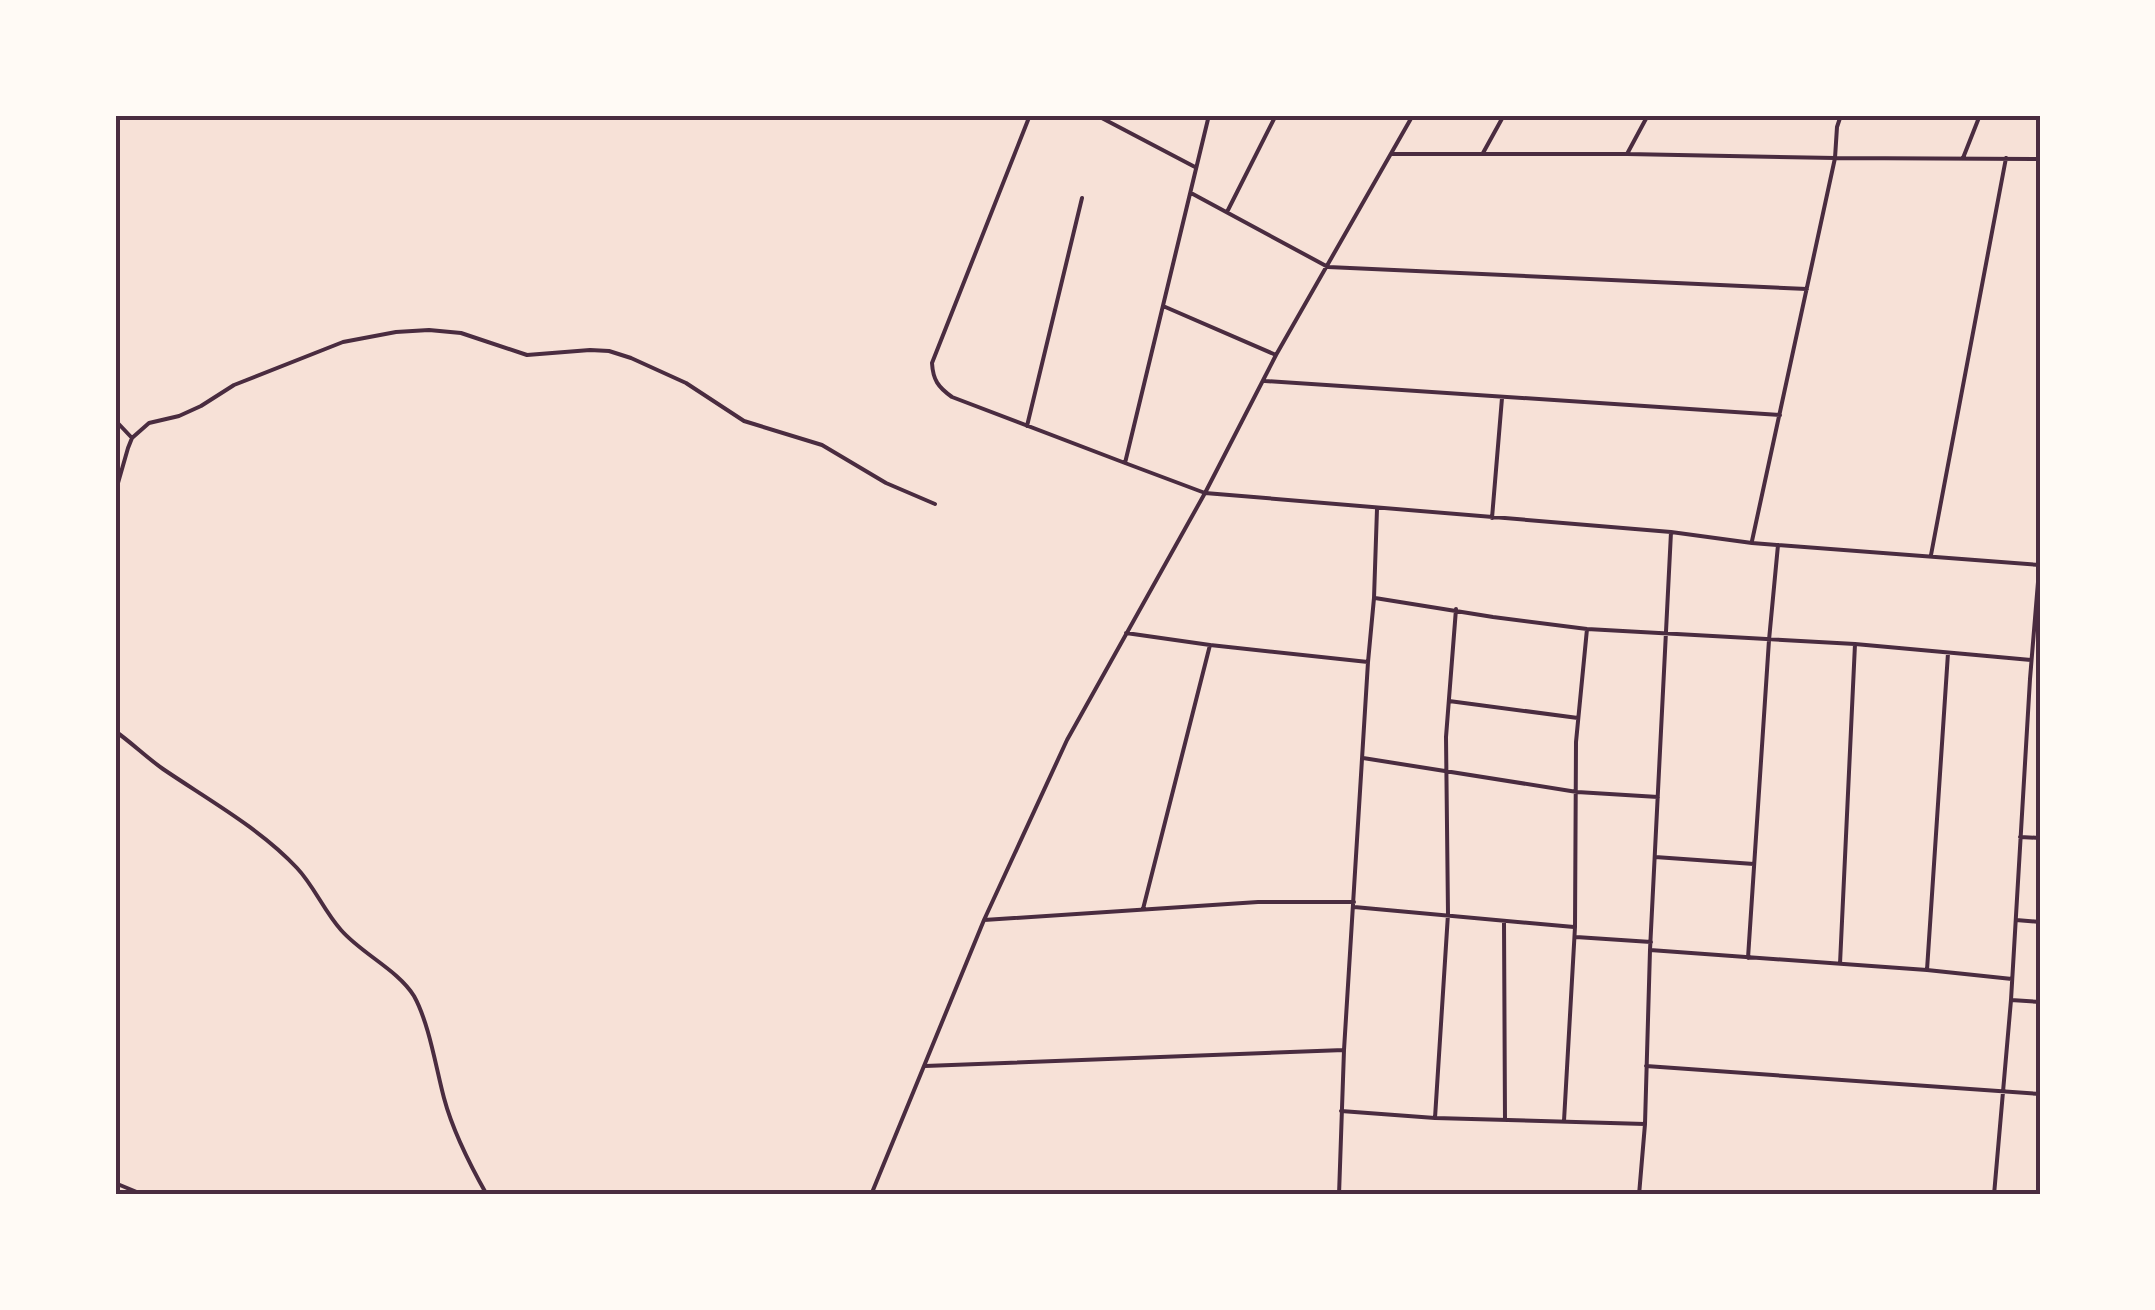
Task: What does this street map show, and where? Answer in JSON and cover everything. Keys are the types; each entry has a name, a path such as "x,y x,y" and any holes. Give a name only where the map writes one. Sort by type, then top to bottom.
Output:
{"street":[{"path":"1030,115 932,363 939,388 952,397 1205,492 1671,532 1752,543 2040,563 1994,1195"},
{"path":"1096,115 1195,167"},
{"path":"1126,462 1208,115"},
{"path":"1227,212 1276,115"},
{"path":"871,1195 984,920 1067,740 1276,355 1413,115"},
{"path":"1482,153 1504,115"},
{"path":"1627,154 1648,115"},
{"path":"1752,543 1841,115"},
{"path":"1962,158 1980,115"},
{"path":"1391,154 2040,158"},
{"path":"1931,556 2006,158"},
{"path":"1191,193 1328,267 1807,289"},
{"path":"1027,426 1082,198"},
{"path":"1163,306 1276,355"},
{"path":"115,527 118,483 132,438 149,423 179,416 234,385 343,342 428,330 461,333 527,354 590,350 631,358 686,383 744,421 822,445 886,483 935,504"},
{"path":"1263,381 1780,415"},
{"path":"1492,518 1502,397"},
{"path":"115,420 132,438"},
{"path":"1339,1195 1344,1050 1377,508"},
{"path":"1639,1195 1671,532"},
{"path":"1748,958 1778,545"},
{"path":"1374,598 1587,629 1855,644 2032,660"},
{"path":"1435,1118 1448,914 1446,737 1456,609"},
{"path":"1564,1121 1575,928 1578,718 1587,629"},
{"path":"1126,633 1368,662"},
{"path":"1840,964 1855,644"},
{"path":"1143,909 1210,645"},
{"path":"1927,970 1948,653"},
{"path":"2030,679 2040,680"},
{"path":"1448,701 1578,718"},
{"path":"115,732 156,765 271,843 300,870 339,928 405,984 416,1000 445,1102 472,1168 488,1195"},
{"path":"1363,758 1577,792 1658,796"},
{"path":"2020,837 2040,838"},
{"path":"1655,856 1754,864"},
{"path":"984,920 1258,902 1354,904 1575,928"},
{"path":"2016,920 2040,922"},
{"path":"1504,922 1505,1120"},
{"path":"1574,936 1651,942"},
{"path":"1650,950 2012,979"},
{"path":"2011,1000 2040,1002"},
{"path":"926,1066 1344,1050"},
{"path":"1646,1066 2040,1094"},
{"path":"1341,1111 1645,1124"},
{"path":"115,1183 144,1195"}]}
